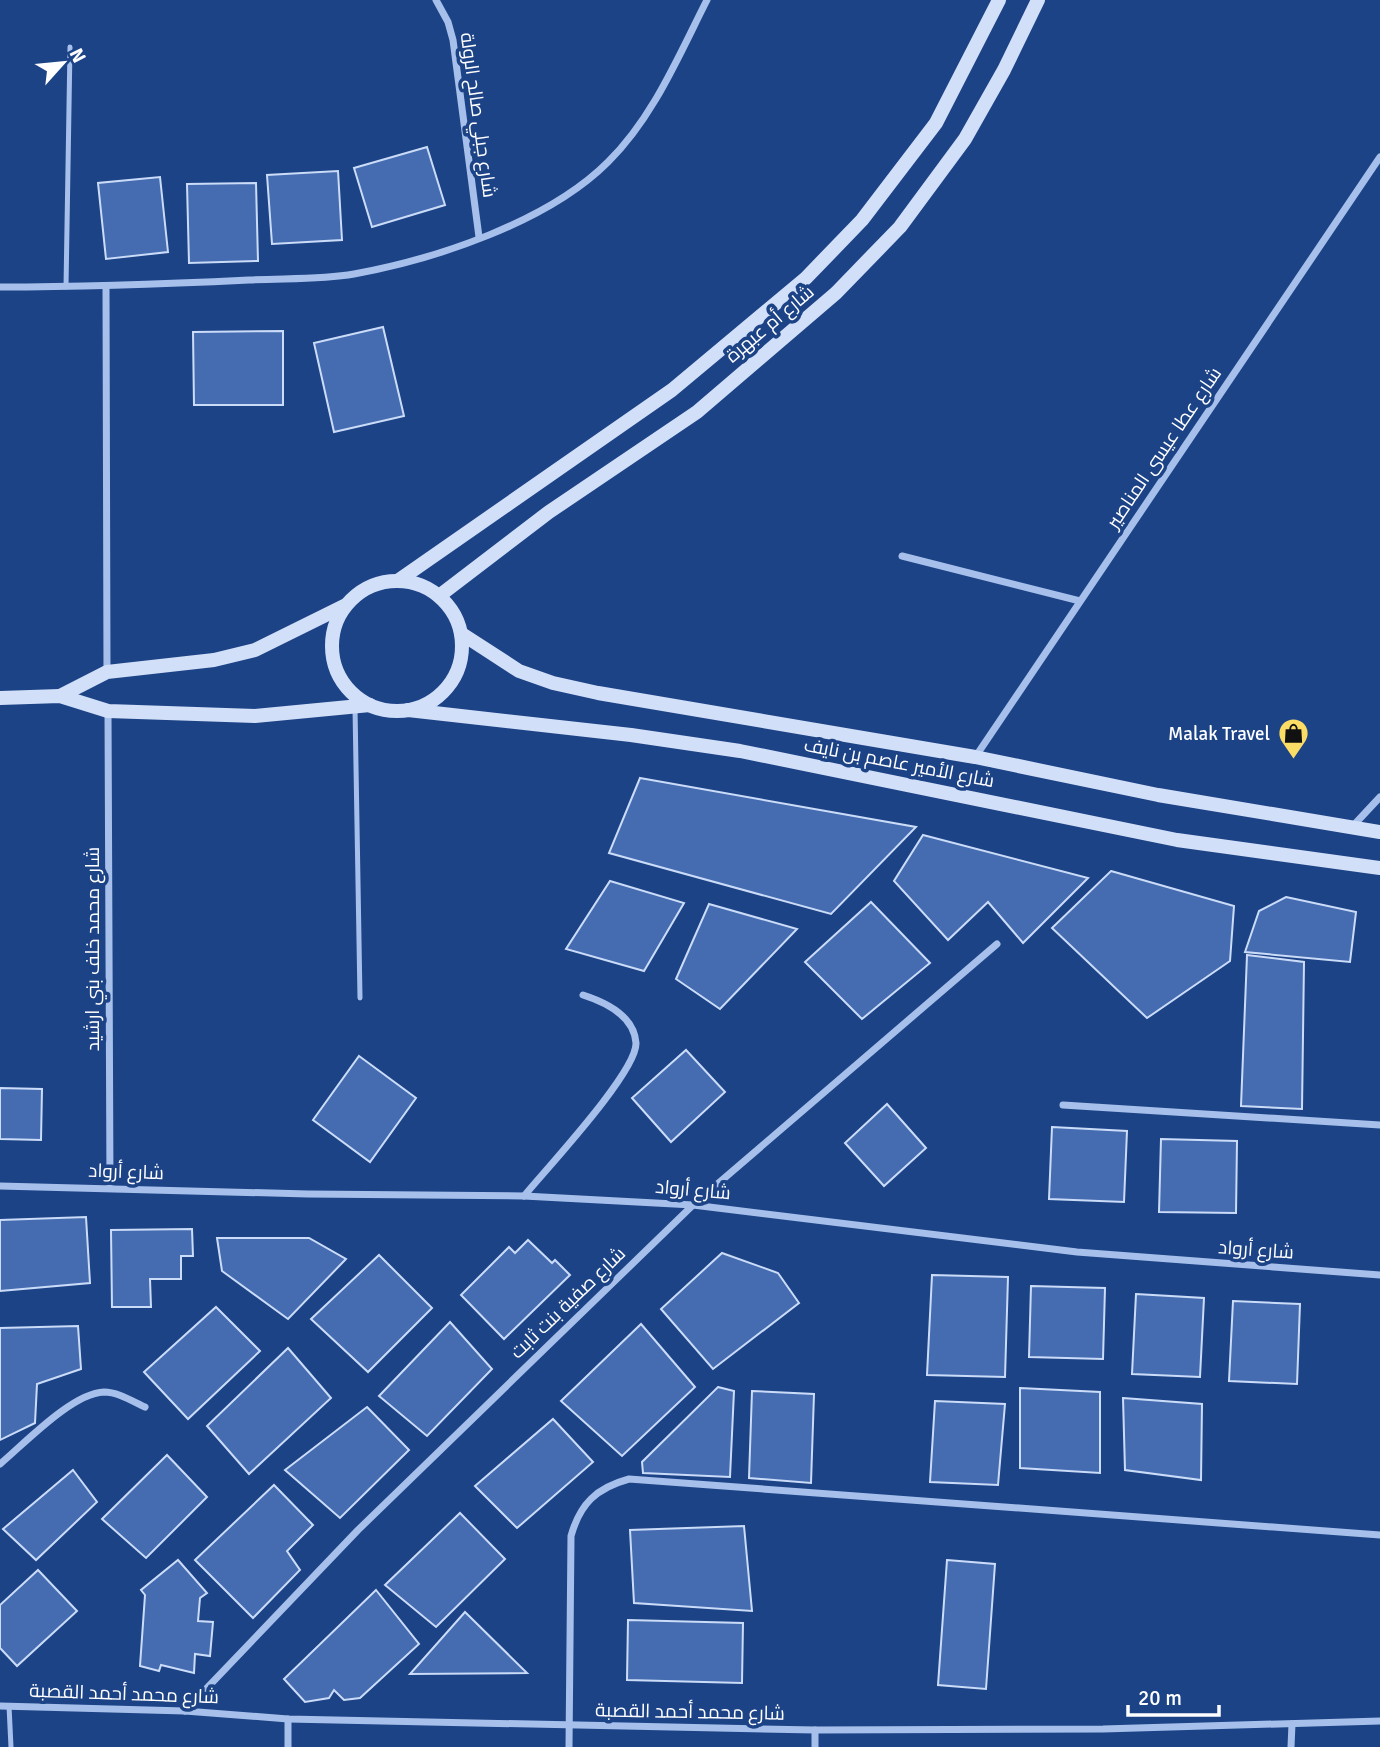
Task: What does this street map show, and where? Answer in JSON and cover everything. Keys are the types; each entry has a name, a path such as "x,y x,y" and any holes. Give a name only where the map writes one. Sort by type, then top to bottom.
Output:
{"main road":[{"name":"شارع أم عبهرة","path":"399,580 672,390 806,278 862,220 936,123 999,0"},
{"name":"شارع أم عبهرة","path":"439,596 548,512 697,412 836,293 900,227 965,139 1004,70 1038,0"},
{"path":"0,698 60,696 108,710 255,716 362,707 408,710 439,696 451,684 463,651 461,634 454,613 439,596 421,584 399,580 369,586 345,605 255,650 235,656 107,672 60,696"},
{"path":"345,605 334,628 332,653 344,684 362,707"},
{"name":"شارع الأمير عاصم بن نايف","path":"461,634 519,671 553,683 975,757 1158,795 1380,832"},
{"name":"شارع الأمير عاصم بن نايف","path":"408,710 631,735 740,751 1177,840 1380,868"}],"street":[{"name":"شارع جبلي صالح الرولة","path":"436,0 448,22 453,40 480,237"},
{"path":"0,287 106,287 352,274 411,260 480,237 550,204 582,185 609,162 659,93 707,0"},
{"name":"شارع عطا عيسى المناصير","path":"975,757 1380,157"},
{"path":"106,287 107,672"},
{"path":"902,556 1080,601"},
{"name":"شارع محمد خلف بني ارشيد","path":"108,710 110,1187"},
{"path":"1352,827 1380,797"},
{"name":"شارع صفية بنت ثابت","path":"185,1710 358,1530 693,1205 997,944"},
{"path":"524,1196 615,1087 634,1056 636,1042 628,1024 605,1002 583,995"},
{"path":"1063,1105 1380,1125"},
{"name":"شارع أرواد","path":"0,1186 308,1194 524,1196 693,1205 1077,1252 1380,1275"},
{"path":"0,1464 65,1409 90,1395 104,1392 120,1395 145,1407"},
{"path":"569,1747 571,1536 576,1516 591,1496 610,1484 629,1479 1380,1535"},
{"name":"شارع محمد أحمد القصبة","path":"0,1706 185,1710 288,1719 569,1726 629,1724 815,1730 1103,1729 1380,1721"},
{"path":"288,1719 288,1747"},
{"path":"1291,1747 1292,1724"},
{"path":"815,1730 815,1747"}],"lane":[{"path":"66,287 70,47"},
{"path":"360,998 362,707"},
{"path":"9,1706 11,1747"}],"building":[{"path":"427,147 445,205 372,227 354,168"},
{"path":"338,171 342,240 272,244 267,175"},
{"path":"160,177 168,252 106,259 98,183"},
{"path":"256,183 258,261 189,263 187,184"},
{"path":"383,327 404,416 334,432 314,343"},
{"path":"283,331 283,405 194,405 193,332"},
{"path":"640,778 916,827 831,914 609,853"},
{"path":"923,835 1088,878 1023,943 988,902 948,940 894,881"},
{"path":"1111,871 1234,906 1230,961 1147,1018 1052,928"},
{"path":"610,881 684,903 644,971 566,949"},
{"path":"1286,897 1356,912 1350,962 1245,952 1259,911"},
{"path":"871,902 930,963 862,1019 805,962"},
{"path":"709,904 797,929 720,1009 676,979"},
{"path":"1247,955 1304,962 1302,1109 1241,1106"},
{"path":"686,1050 725,1092 671,1142 632,1098"},
{"path":"359,1056 416,1098 370,1162 313,1120"},
{"path":"0,1088 42,1089 41,1140 0,1139"},
{"path":"887,1104 926,1148 884,1186 845,1143"},
{"path":"1052,1127 1127,1131 1124,1202 1049,1199"},
{"path":"1161,1139 1237,1141 1236,1213 1159,1212"},
{"path":"86,1217 90,1283 0,1291 0,1220"},
{"path":"192,1229 193,1256 181,1256 181,1279 150,1279 151,1307 112,1307 111,1230"},
{"path":"217,1238 309,1238 346,1259 288,1319 222,1271"},
{"path":"528,1240 552,1263 555,1260 570,1275 504,1339 461,1295 509,1247 515,1253"},
{"path":"722,1253 778,1273 799,1303 713,1369 661,1309"},
{"path":"379,1255 432,1308 368,1372 311,1319"},
{"path":"932,1275 1008,1277 1005,1377 927,1375"},
{"path":"1031,1286 1105,1288 1103,1359 1029,1357"},
{"path":"1136,1294 1204,1298 1200,1377 1132,1374"},
{"path":"1233,1301 1300,1304 1297,1384 1229,1381"},
{"path":"216,1307 260,1351 188,1419 144,1372"},
{"path":"450,1322 492,1369 427,1436 379,1396"},
{"path":"641,1324 695,1387 622,1456 561,1401"},
{"path":"78,1326 81,1369 37,1384 35,1423 0,1440 0,1328"},
{"path":"288,1348 331,1398 249,1474 207,1426"},
{"path":"718,1387 734,1391 730,1477 643,1473 642,1462"},
{"path":"1020,1388 1100,1392 1100,1473 1020,1468"},
{"path":"752,1391 814,1394 811,1483 749,1478"},
{"path":"1123,1398 1202,1404 1201,1480 1125,1470"},
{"path":"935,1401 1005,1404 998,1485 930,1482"},
{"path":"367,1407 409,1450 340,1518 285,1470"},
{"path":"553,1419 593,1462 517,1528 475,1486"},
{"path":"167,1455 207,1497 146,1558 102,1519"},
{"path":"73,1470 97,1502 36,1560 3,1529"},
{"path":"274,1485 313,1525 287,1551 300,1570 253,1618 195,1560"},
{"path":"460,1513 505,1559 436,1627 385,1585"},
{"path":"744,1526 752,1611 634,1603 630,1530"},
{"path":"178,1560 207,1593 200,1598 198,1621 213,1622 210,1656 195,1654 194,1673 161,1665 159,1671 140,1666 145,1595 141,1590"},
{"path":"947,1560 995,1564 986,1689 938,1685"},
{"path":"38,1570 77,1611 17,1666 0,1648 0,1605"},
{"path":"376,1590 419,1644 360,1698 344,1700 334,1690 329,1698 305,1702 284,1679"},
{"path":"465,1612 527,1673 410,1674"},
{"path":"628,1620 743,1623 742,1683 627,1680"}],"place":[{"name":"Malak Travel","path":"1293,761"}]}
